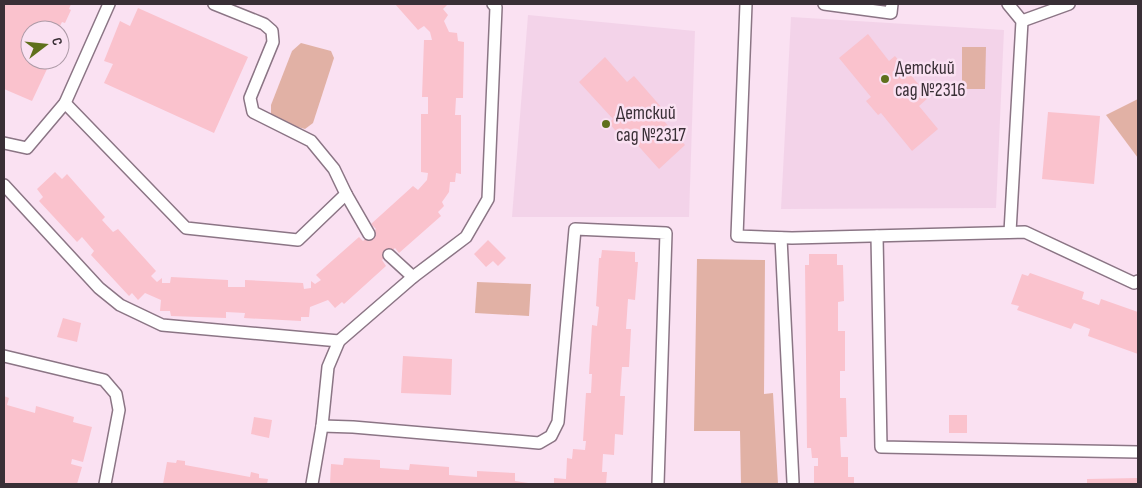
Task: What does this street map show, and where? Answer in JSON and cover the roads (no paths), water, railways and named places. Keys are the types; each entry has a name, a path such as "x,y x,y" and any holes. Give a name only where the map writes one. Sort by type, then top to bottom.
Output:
{"lane":[{"path":"4,144 27,148 65,103 109,4"},
{"path":"214,4 264,24 272,31 274,42 250,98 253,112 311,141 334,169 369,234"},
{"path":"312,484 322,426 328,367 339,341 413,277 466,237 488,199 496,7 493,4"},
{"path":"746,4 737,236 781,238 1025,232 1134,283 1138,281"},
{"path":"824,4 891,13 892,4"},
{"path":"1008,4 1022,22 1010,232"},
{"path":"1022,22 1069,4"},
{"path":"65,103 186,228 298,240 346,194"},
{"path":"4,185 99,288 120,305 162,326 339,341"},
{"path":"322,426 353,426 539,443 551,436 558,422 575,229 666,233 658,484"},
{"path":"877,236 881,447 1138,452"},
{"path":"781,238 793,482"},
{"path":"389,255 413,277"},
{"path":"4,356 104,380 116,394 119,410 105,484"}],"place":[{"name":"Детский сад №2316","path":"885,79"},
{"name":"Детский сад №2317","path":"606,124"}]}
